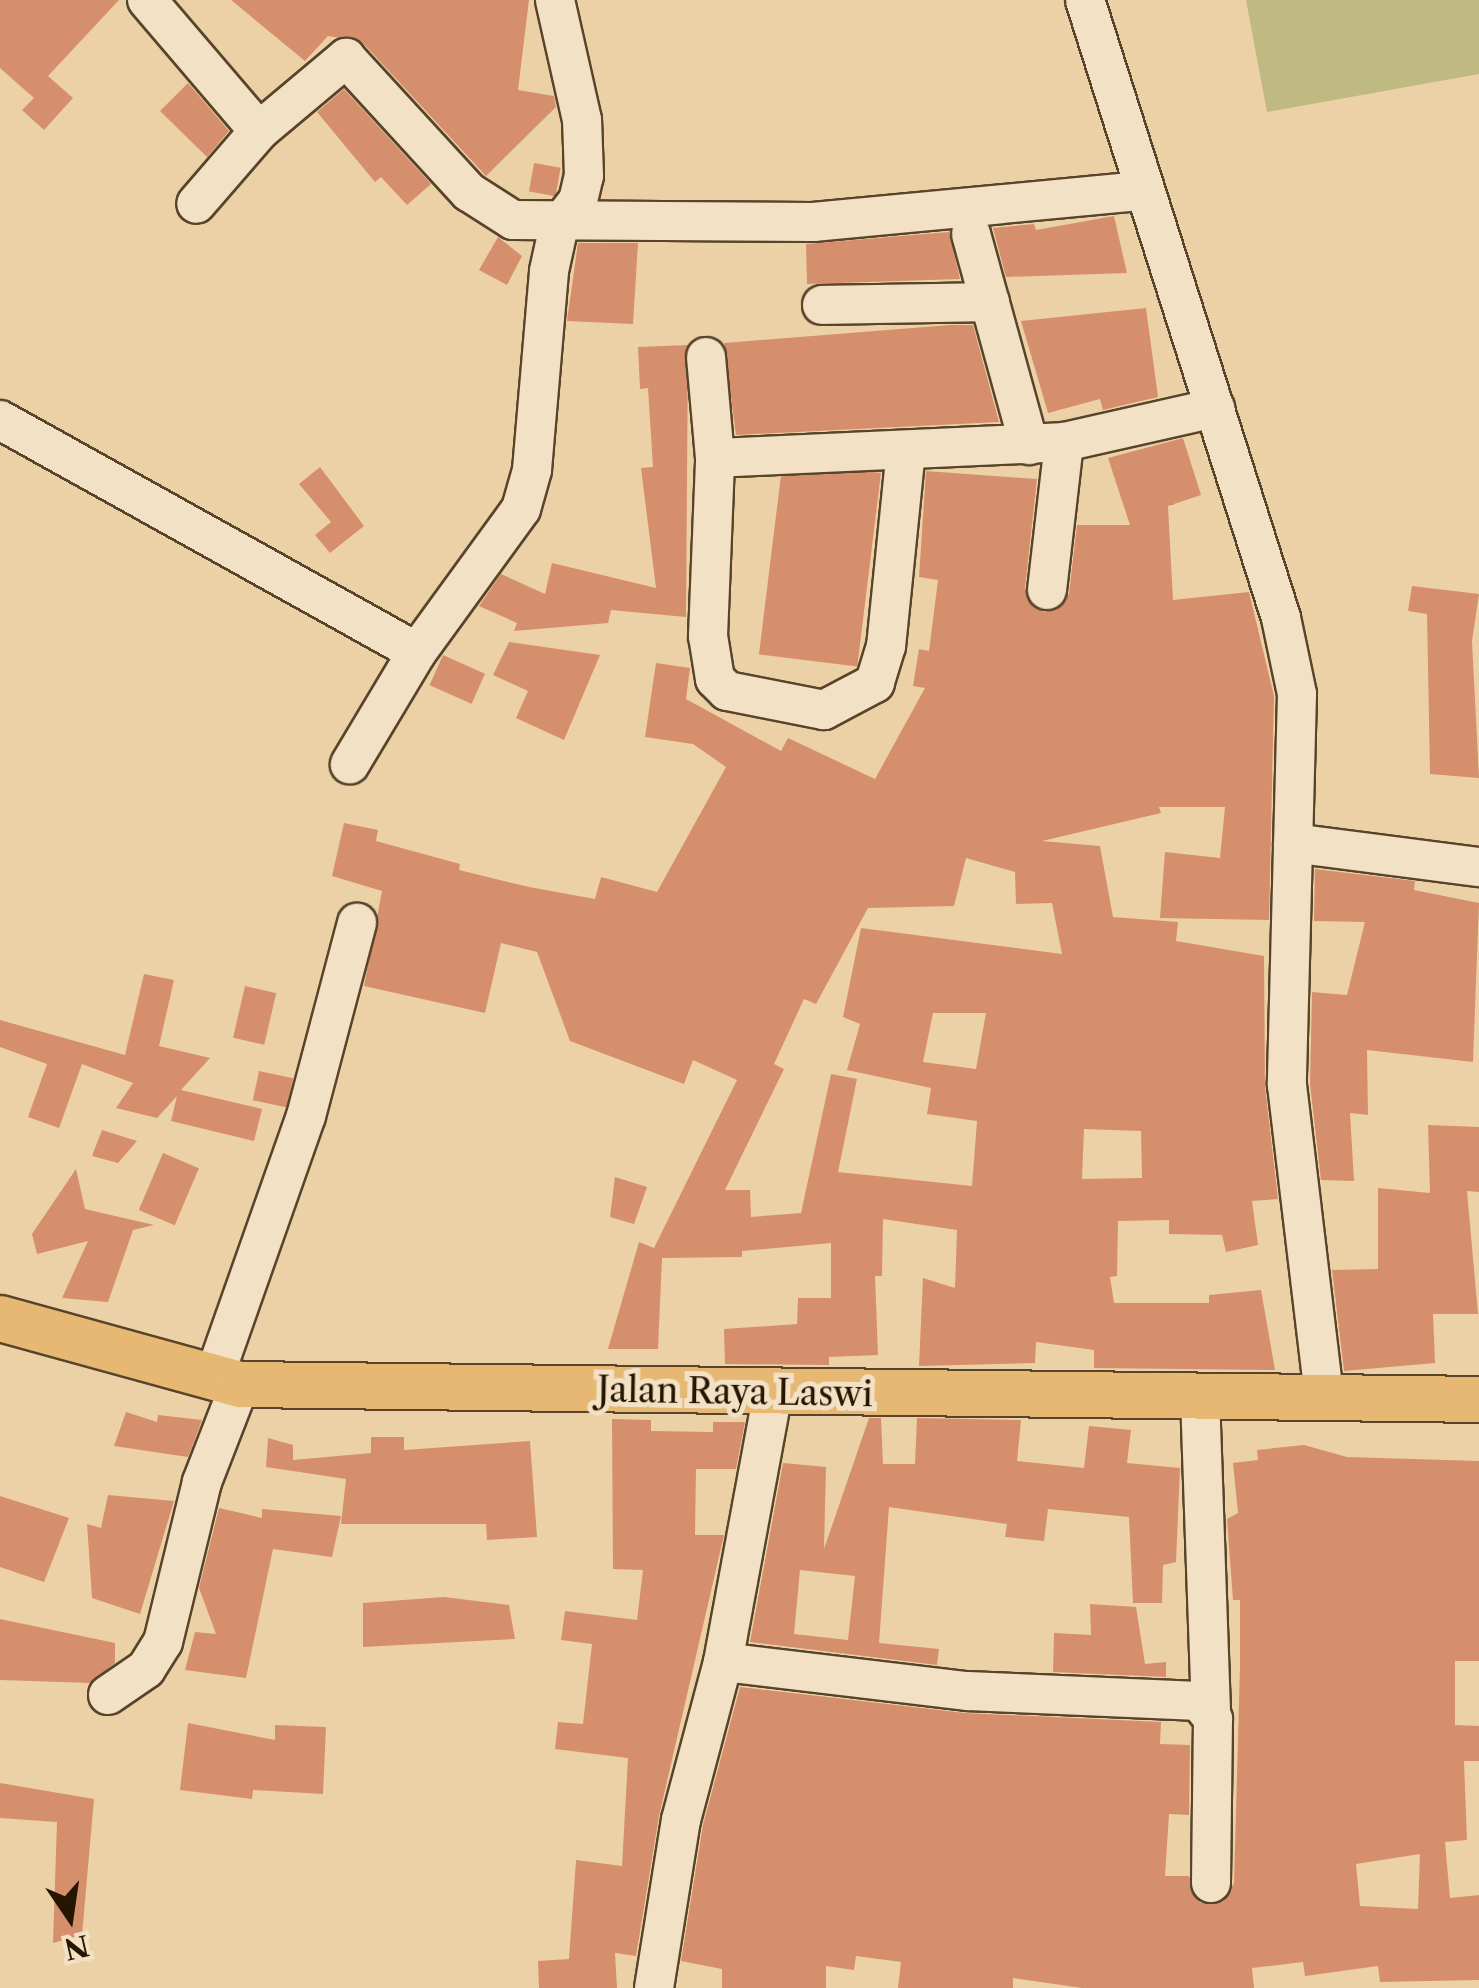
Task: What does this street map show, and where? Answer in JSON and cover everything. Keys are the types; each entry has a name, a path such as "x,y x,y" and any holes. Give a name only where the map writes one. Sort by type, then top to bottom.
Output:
{"main road":[{"name":"Jalan Raya Laswi","path":"0,1318 226,1382 774,1393 1324,1394 1479,1399"}],"street":[{"path":"147,0 260,131"},
{"path":"350,764 417,652 521,509 532,470 559,225 578,201 584,146 555,0"},
{"path":"1084,0 1142,191 1215,408 1297,694 1287,1085 1324,1394"},
{"path":"196,204 260,131 346,58 488,210 559,225 813,222 1142,191"},
{"path":"971,234 990,302 1046,444 1047,590"},
{"path":"822,305 990,302"},
{"path":"706,357 715,458 708,636 715,679 727,691 824,710 875,683 886,646 906,450"},
{"path":"715,458 1046,444 1215,408"},
{"path":"0,420 417,652"},
{"path":"1293,843 1479,867"},
{"path":"108,1695 146,1668 162,1642 226,1382 306,1116 357,922"},
{"path":"654,1988 682,1820 723,1662 774,1393"},
{"path":"1200,1396 1212,1713 1211,1884"},
{"path":"723,1662 968,1691 1192,1699 1212,1713"}],"shaded area":[{"path":"1246,0 1479,0 1479,74 1267,112"}],"building":[{"path":"0,0 119,0 48,76 73,98 44,130 22,110 34,98 0,68"},
{"path":"231,0 529,0 518,90 554,96 556,107 486,176 362,42 328,36 305,61"},
{"path":"188,83 229,131 207,157 160,111"},
{"path":"344,89 431,184 407,205 381,177 375,182 317,112"},
{"path":"534,163 561,168 556,196 529,192"},
{"path":"1114,216 1127,273 1006,277 993,228 1034,224 1036,230"},
{"path":"949,232 960,279 807,284 806,244"},
{"path":"498,237 522,256 507,285 479,270"},
{"path":"578,243 638,243 633,324 567,321"},
{"path":"1146,308 1158,397 1103,410 1100,399 1048,413 1021,321"},
{"path":"973,325 999,422 736,435 724,343"},
{"path":"688,345 686,617 611,610 608,623 514,631 517,623 479,606 501,574 545,594 552,563 656,588 641,468 653,467 648,388 640,389 638,347"},
{"path":"1183,438 1201,495 1168,506 1173,600 1249,592 1274,696 1269,920 1160,918 1165,852 1220,858 1225,807 1159,807 1161,813 1042,841 1100,846 1113,917 1178,922 1176,941 1264,956 1265,1087 1278,1199 1252,1201 1258,1245 1226,1252 1222,1235 1169,1234 1169,1220 1118,1221 1117,1276 1110,1277 1114,1303 1209,1303 1209,1295 1261,1290 1275,1370 1094,1368 1094,1350 1036,1342 1035,1363 919,1366 923,1278 955,1288 957,1230 883,1219 882,1276 875,1276 878,1355 829,1357 829,1365 725,1364 724,1329 797,1324 798,1298 831,1298 831,1243 742,1251 742,1257 662,1258 658,1349 608,1349 639,1242 654,1248 737,1080 693,1060 684,1084 570,1041 537,952 501,943 485,1013 364,986 382,891 332,876 344,823 378,830 376,841 460,864 459,870 529,887 595,899 601,877 657,892 726,767 693,744 645,737 656,663 690,668 686,699 781,751 788,738 875,779 925,688 913,686 919,649 929,651 938,580 919,577 926,471 1037,479 1025,588 1033,607 1045,612 1069,594 1077,525 1130,525 1108,458","holes":["966,858 1015,872 1016,904 1052,903 1062,954 861,928 843,1017 860,1024 847,1070 931,1088 927,1114 977,1121 972,1186 838,1172 857,1079 831,1074 801,1213 751,1217 750,1190 725,1190 784,1069 774,1064 804,999 816,1004 868,908 954,906","933,1013 986,1013 976,1069 923,1062","1084,1129 1141,1131 1142,1178 1082,1179"]},
{"path":"783,461 881,473 857,667 759,654"},
{"path":"320,467 364,526 330,553 315,535 331,522 299,484"},
{"path":"1412,586 1479,594 1472,641 1479,778 1430,774 1427,614 1408,611"},
{"path":"509,642 600,655 564,740 516,718 528,691 493,675"},
{"path":"443,655 485,674 472,704 430,685"},
{"path":"1315,869 1415,881 1414,890 1479,903 1473,1062 1367,1050 1368,1115 1350,1113 1354,1181 1321,1180 1310,1084 1312,992 1347,995 1365,922 1314,921"},
{"path":"144,974 174,980 159,1046 210,1058 181,1090 262,1109 254,1141 171,1121 177,1096 157,1118 116,1108 133,1083 82,1064 59,1128 28,1117 47,1064 0,1047 0,1020 125,1055"},
{"path":"245,986 276,993 264,1045 233,1038"},
{"path":"259,1071 293,1078 287,1108 253,1100"},
{"path":"1428,1125 1479,1127 1479,1192 1467,1191 1478,1314 1433,1314 1435,1363 1344,1371 1332,1270 1378,1269 1378,1188 1430,1193"},
{"path":"102,1130 137,1141 118,1163 92,1156"},
{"path":"163,1153 199,1168 175,1225 139,1210"},
{"path":"76,1169 85,1209 154,1225 133,1230 108,1302 62,1298 88,1241 37,1254 32,1234"},
{"path":"615,1177 647,1187 634,1224 610,1217"},
{"path":"126,1412 157,1422 158,1415 202,1420 188,1457 114,1446"},
{"path":"869,1418 881,1418 883,1464 915,1464 917,1418 1021,1420 1017,1461 1084,1468 1089,1426 1131,1430 1127,1463 1180,1468 1176,1562 1163,1565 1162,1603 1133,1603 1129,1517 1048,1509 1044,1541 1005,1537 1007,1524 889,1507 879,1643 939,1649 937,1665 750,1642 783,1463 826,1467 824,1549","holes":["800,1570 855,1576 848,1640 794,1634"]},
{"path":"612,1419 651,1420 651,1431 713,1432 713,1422 745,1422 736,1469 696,1469 695,1535 724,1535 659,1816 636,1956 615,1953 617,1988 539,1988 538,1961 569,1959 576,1860 622,1866 628,1758 555,1749 558,1722 583,1724 592,1644 561,1640 565,1611 637,1620 643,1570 613,1569"},
{"path":"371,1437 404,1437 404,1450 530,1441 537,1537 487,1540 486,1524 341,1524 346,1479 266,1467 268,1438 293,1445 293,1460 371,1453"},
{"path":"1304,1445 1347,1457 1479,1461 1479,1661 1455,1661 1455,1725 1479,1726 1479,1761 1464,1761 1467,1840 1445,1842 1450,1898 1479,1895 1479,1980 1380,1982 1378,1966 1305,1976 1303,1962 1252,1968 1254,1988 1082,1988 1013,1978 1013,1988 898,1988 901,1962 856,1956 854,1970 826,1966 826,1988 722,1988 722,1969 681,1961 703,1825 740,1687 965,1713 1161,1722 1160,1744 1190,1745 1189,1815 1169,1814 1165,1876 1189,1876 1200,1903 1223,1902 1234,1883 1240,1666 1240,1600 1233,1600 1227,1519 1238,1513 1233,1463 1258,1460 1257,1450","holes":["1420,1854 1418,1909 1360,1906 1356,1864"]},
{"path":"108,1495 174,1501 140,1614 92,1598 87,1524 101,1528"},
{"path":"0,1496 69,1518 44,1582 0,1567"},
{"path":"219,1508 262,1518 262,1509 341,1516 332,1557 273,1549 246,1678 185,1670 195,1632 216,1634 199,1588"},
{"path":"444,1597 509,1605 515,1639 363,1647 363,1603"},
{"path":"1090,1604 1136,1607 1145,1664 1166,1662 1166,1677 1053,1672 1054,1633 1091,1635"},
{"path":"0,1619 115,1643 115,1663 90,1683 0,1680"},
{"path":"188,1723 275,1740 275,1725 326,1727 323,1794 253,1790 252,1799 180,1790"},
{"path":"0,1783 94,1799 82,1935 53,1943 57,1822 0,1818"}]}
